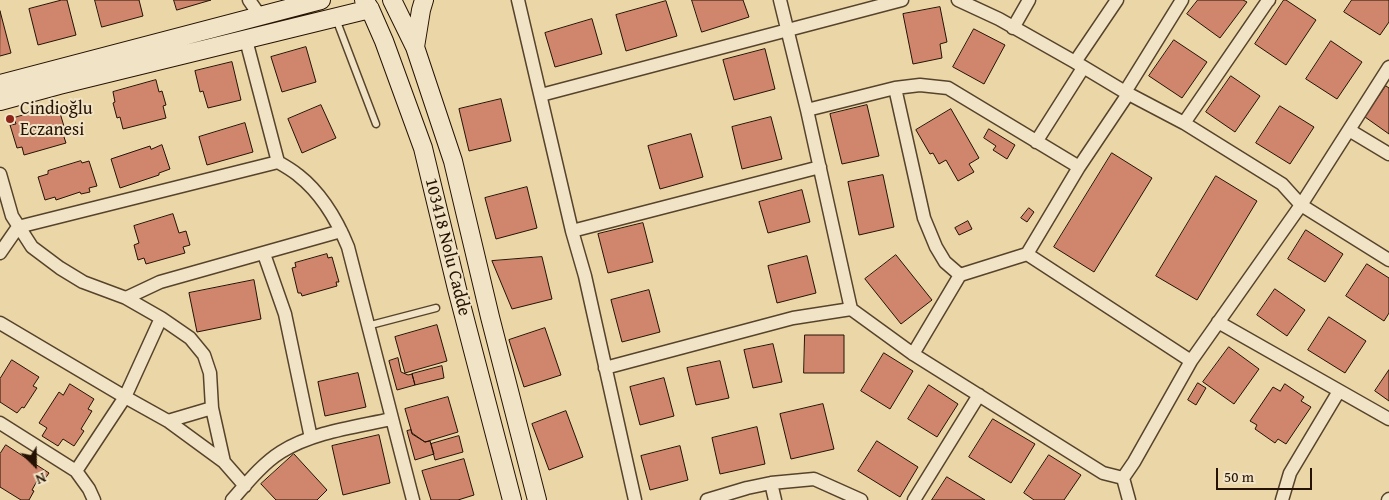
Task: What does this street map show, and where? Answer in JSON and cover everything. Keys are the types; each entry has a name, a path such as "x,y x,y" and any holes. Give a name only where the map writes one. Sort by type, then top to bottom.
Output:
{"main road":[{"path":"0,84 321,0"},
{"path":"392,0 415,47 453,161 490,317 537,500"},
{"path":"415,47 424,0"},
{"path":"0,101 336,18 367,5"},
{"name":"103418 Nolu Cadde","path":"367,5 384,41 422,148 512,500"}],"street":[{"path":"249,0 260,16"},
{"path":"518,0 572,231 585,276 635,500"},
{"path":"780,0 807,110 851,309 913,354 1103,473 1123,478"},
{"path":"541,95 902,0"},
{"path":"958,0 1014,28 1126,93 1184,123 1282,184 1301,205 1389,260"},
{"path":"1014,28 1029,0"},
{"path":"1036,142 1117,0"},
{"path":"913,354 960,275 1026,254 1182,0"},
{"path":"1184,123 1269,0"},
{"path":"246,40 278,162 298,175 318,194 341,231 348,247 413,500"},
{"path":"1129,500 1123,478 1134,462 1191,360 1301,205 1389,68"},
{"path":"807,110 895,88 920,85 948,88 1079,167"},
{"path":"895,88 924,218 945,262 960,275"},
{"path":"1349,130 1389,154"},
{"path":"0,253 18,227 278,162"},
{"path":"572,231 820,167"},
{"path":"0,174 12,216 32,247 83,282 126,298 161,318 190,338 204,355 210,373 212,408 224,462"},
{"path":"126,298 160,282 341,231"},
{"path":"264,254 285,314 311,438"},
{"path":"1026,254 1191,360"},
{"path":"604,368 793,318 851,309"},
{"path":"76,471 125,397 161,318"},
{"path":"0,322 168,421 224,462 245,486"},
{"path":"1218,322 1389,419"},
{"path":"1282,500 1290,473 1339,391"},
{"path":"914,500 979,395"},
{"path":"168,421 212,408"},
{"path":"232,500 269,460 282,452 311,438 391,419"},
{"path":"0,423 76,471 89,489 94,500"},
{"path":"707,500 771,483 814,479 861,500"},
{"path":"771,483 775,500"}],"lane":[{"path":"336,18 376,124"},
{"path":"368,326 436,308"}],"building":[{"path":"67,0 76,35 38,45 29,9"},
{"path":"95,0 139,0 143,16 102,27"},
{"path":"174,0 211,0 177,10"},
{"path":"692,0 743,0 749,17 702,32"},
{"path":"1198,0 1243,0 1247,2 1220,38 1187,14"},
{"path":"1284,0 1316,20 1286,65 1255,44"},
{"path":"1352,0 1389,0 1389,22 1380,35 1344,12"},
{"path":"666,1 677,36 626,51 616,15"},
{"path":"940,7 947,42 940,44 942,58 913,64 903,14"},
{"path":"0,11 11,53 0,56"},
{"path":"592,19 602,54 555,67 545,33"},
{"path":"974,29 1005,45 984,84 953,67"},
{"path":"1174,40 1207,62 1182,98 1149,76"},
{"path":"1331,41 1362,62 1337,99 1306,79"},
{"path":"306,47 316,82 282,92 271,57"},
{"path":"765,49 775,89 734,100 723,60"},
{"path":"232,62 241,100 208,108 203,91 200,92 195,71"},
{"path":"1231,76 1260,96 1235,132 1206,112"},
{"path":"156,80 159,92 162,91 166,105 163,106 166,118 123,129 120,117 117,118 113,103 115,102 113,92"},
{"path":"1386,86 1389,88 1389,134 1365,117"},
{"path":"501,99 511,141 469,151 459,109"},
{"path":"321,105 336,138 302,153 288,119"},
{"path":"867,105 879,156 842,164 830,114"},
{"path":"55,106 57,113 60,113 66,133 63,134 66,143 24,155 22,147 17,148 10,125 16,124 14,118"},
{"path":"1280,106 1314,127 1290,164 1256,143"},
{"path":"951,109 979,158 969,164 974,172 958,181 946,160 939,164 933,153 930,154 916,130"},
{"path":"771,117 782,159 742,169 732,127"},
{"path":"245,123 253,152 207,165 199,137"},
{"path":"989,129 1015,145 1007,159 993,150 996,146 984,138"},
{"path":"691,134 703,177 660,189 648,146"},
{"path":"162,145 170,169 159,173 159,175 120,188 111,159 150,146 151,149"},
{"path":"1112,153 1152,178 1094,272 1054,247"},
{"path":"81,161 82,163 89,161 97,186 89,188 90,192 81,194 80,192 56,200 55,197 45,200 38,177 48,174 48,171"},
{"path":"883,175 894,227 859,235 848,182"},
{"path":"1216,176 1257,201 1197,300 1156,276"},
{"path":"527,187 537,228 496,239 485,198"},
{"path":"802,190 810,222 768,233 759,202"},
{"path":"1029,208 1034,212 1027,222 1021,218"},
{"path":"173,214 179,233 186,231 190,245 183,247 185,253 146,264 144,258 138,260 134,245 139,243 134,226"},
{"path":"968,221 972,229 959,235 955,228"},
{"path":"643,223 653,262 608,273 598,234"},
{"path":"1306,230 1343,254 1325,282 1288,259"},
{"path":"327,254 328,258 332,257 339,282 336,282 337,286 302,296 301,293 298,293 292,268 296,267 295,263"},
{"path":"896,255 932,300 901,324 865,279"},
{"path":"807,256 816,293 777,303 768,266"},
{"path":"542,257 552,299 512,309 492,261"},
{"path":"1367,264 1389,278 1389,313 1384,321 1346,296"},
{"path":"254,280 261,319 197,332 189,293"},
{"path":"1275,289 1305,310 1287,336 1257,315"},
{"path":"649,290 660,332 622,342 611,300"},
{"path":"1329,317 1366,341 1345,373 1308,350"},
{"path":"437,325 447,361 405,373 395,337"},
{"path":"545,328 561,375 524,387 509,340"},
{"path":"805,335 844,335 844,373 804,373"},
{"path":"773,344 782,382 753,388 744,350"},
{"path":"1229,347 1259,369 1234,404 1203,382"},
{"path":"884,353 913,371 890,409 861,391"},
{"path":"398,358 401,372 408,375 412,374 415,385 397,390 389,361"},
{"path":"12,360 39,377 33,386 37,388 24,408 22,407 17,413 0,402 0,379"},
{"path":"720,361 729,398 696,405 687,368"},
{"path":"442,366 444,378 415,385 412,374"},
{"path":"1389,370 1389,401 1375,391"},
{"path":"358,373 366,407 325,416 318,382"},
{"path":"664,378 674,416 640,425 630,387"},
{"path":"1198,383 1206,388 1196,405 1188,400"},
{"path":"70,384 94,399 88,409 92,411 81,429 84,431 74,446 63,439 58,446 42,436 47,428 39,423 59,392 63,395"},
{"path":"1285,384 1304,397 1301,401 1311,407 1286,444 1278,439 1275,443 1255,429 1257,425 1250,421 1273,387 1280,391"},
{"path":"929,385 958,404 937,437 908,419"},
{"path":"448,397 458,432 425,442 412,433 405,409"},
{"path":"823,404 834,449 791,459 780,414"},
{"path":"566,411 583,457 549,470 532,424"},
{"path":"993,419 1035,444 1011,483 969,457"},
{"path":"757,427 765,464 720,474 712,438"},
{"path":"411,430 412,434 425,442 430,441 434,454 415,460 407,431"},
{"path":"379,435 390,483 343,495 332,446"},
{"path":"459,436 463,452 435,460 431,444"},
{"path":"877,441 918,467 900,497 858,471"},
{"path":"6,445 49,473 42,483 37,481 29,500 21,500 0,487 0,454"},
{"path":"680,446 688,480 650,490 641,456"},
{"path":"294,454 327,490 317,500 276,500 261,484"},
{"path":"1049,455 1081,475 1064,500 1034,500 1024,493"},
{"path":"464,459 474,495 458,500 431,500 422,471"},
{"path":"947,477 985,500 932,500"}],"place":[{"name":"Cindioğlu Eczanesi","path":"10,119"}]}
